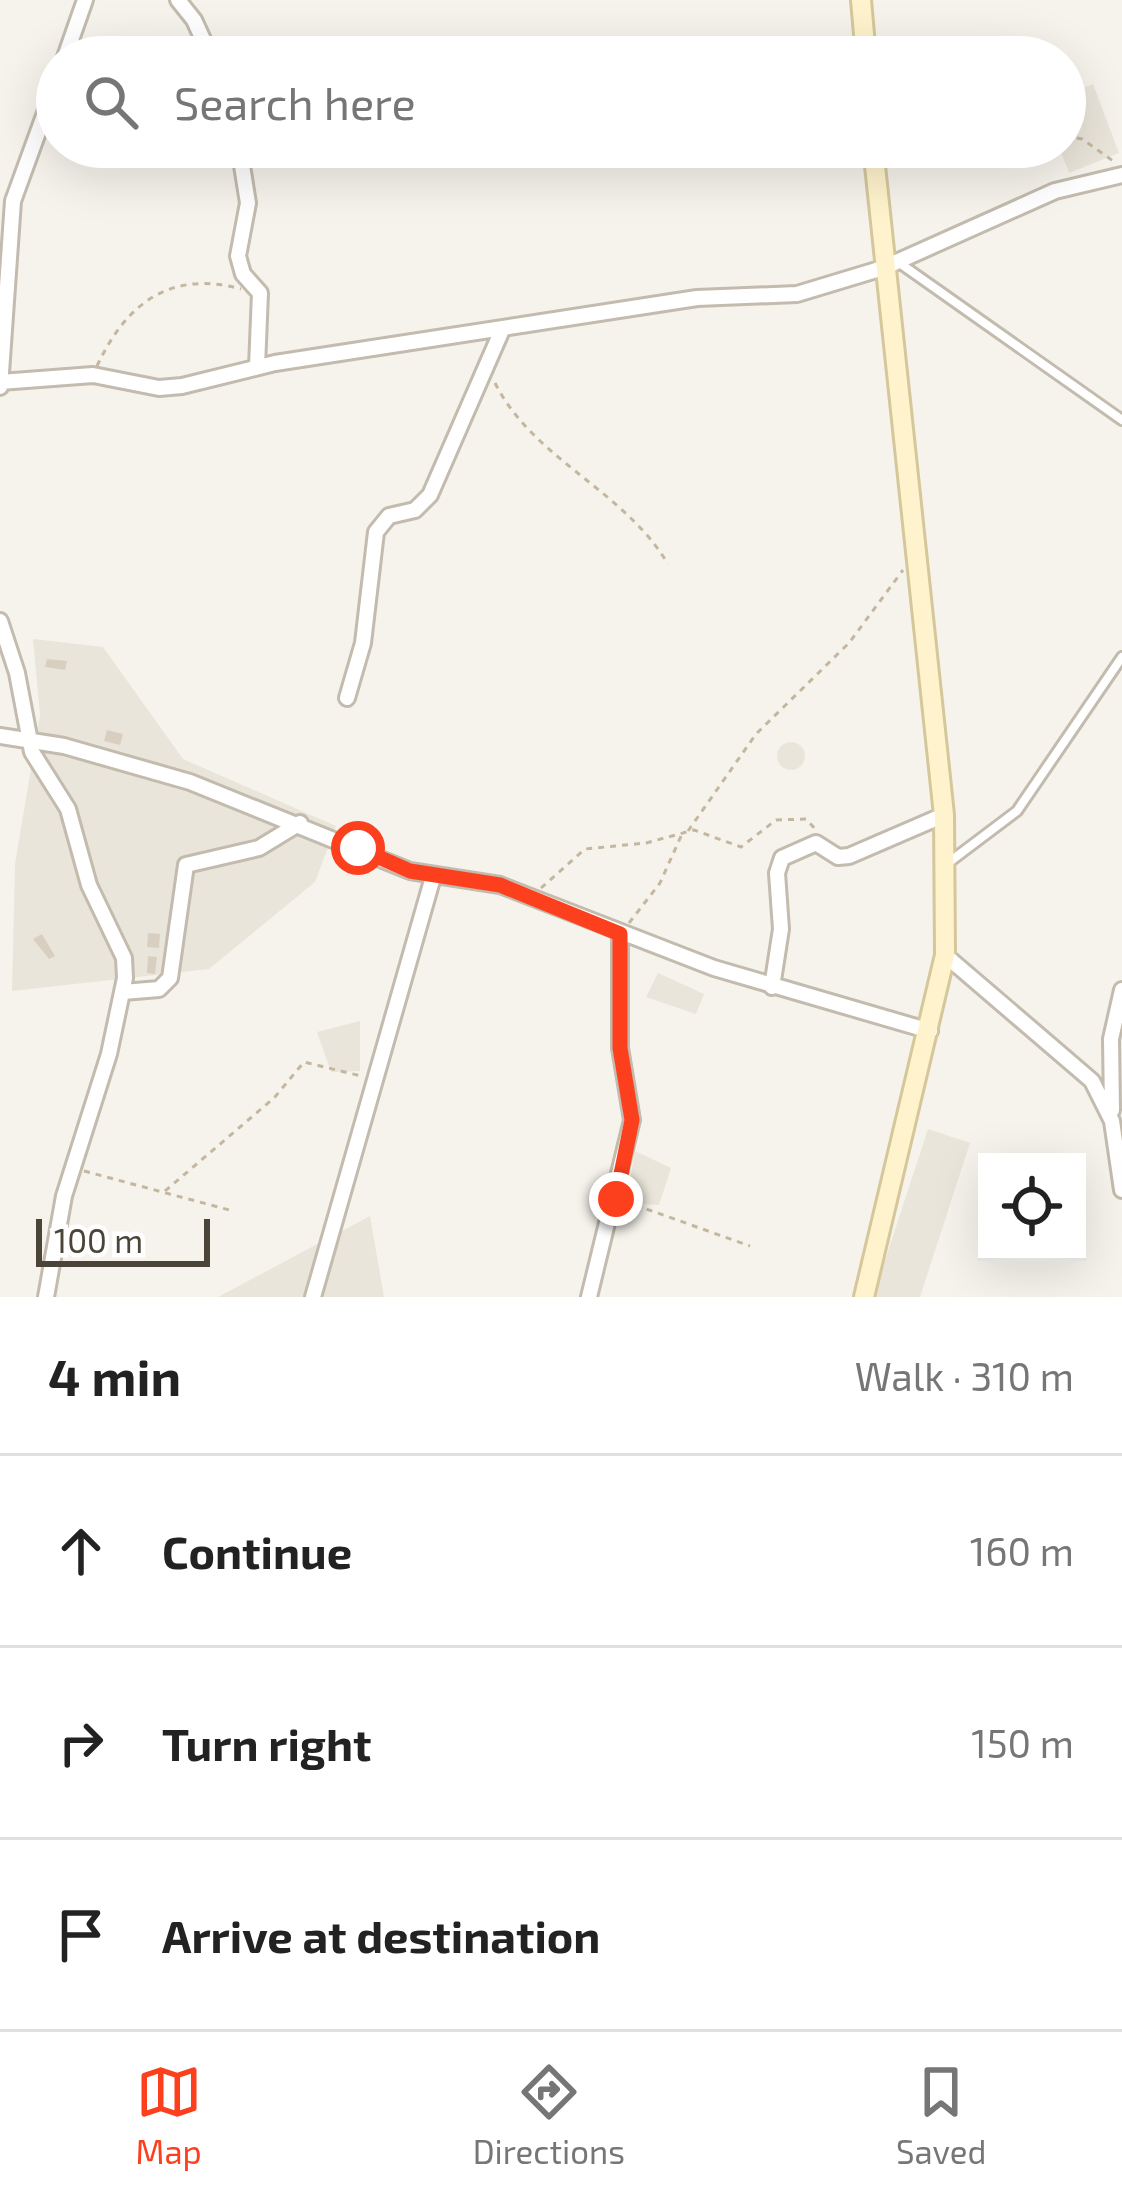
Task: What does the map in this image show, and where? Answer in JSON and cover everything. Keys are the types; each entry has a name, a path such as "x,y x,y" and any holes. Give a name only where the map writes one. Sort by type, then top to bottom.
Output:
{"street":[{"path":"73,36 86,0"},
{"path":"178,0 201,36"},
{"path":"861,0 864,36"},
{"path":"36,130 7,200 0,384 93,375 164,388 257,368 697,298 797,294 890,264 1055,191 1122,171"},
{"path":"242,168 248,203 238,256 243,274 260,293 257,368"},
{"path":"865,1297 945,955 946,864 890,264 876,168"},
{"path":"347,698 363,643 376,532 389,517 427,500 502,330"},
{"path":"0,621 37,764 68,809 89,885 124,958 123,992 53,1240 46,1297"},
{"path":"0,736 28,738 190,782 433,877 468,877 772,987 930,1031"},
{"path":"772,987 783,904 779,864 806,844 827,848 838,857 849,856 944,815"},
{"path":"123,992 159,989 170,978 186,865 260,848 300,823"},
{"path":"313,1297 433,877"},
{"path":"589,1297 632,1120 620,1048 620,934"},
{"path":"945,955 1076,1065 1105,1098 1112,1121"},
{"path":"1122,990 1111,1039 1112,1121 1122,1190"}],"lane":[{"path":"890,264 1122,420"},
{"path":"946,864 1017,811 1122,657"}],"path":[{"path":"1086,142 1122,171"},
{"path":"93,375 134,313 175,284 208,281 260,293"},
{"path":"488,364 520,426 618,501 668,564"},
{"path":"620,934 660,883 685,831 756,734 849,643 916,554"},
{"path":"532,898 585,849 641,844 685,831 741,848 776,820 796,818 814,825 827,848"},
{"path":"165,1191 274,1098 304,1062 372,1079"},
{"path":"73,1169 233,1211"},
{"path":"616,1199 750,1246"}],"shaded area":[{"path":"1093,84 1119,153 1086,166 1086,87"},
{"path":"33,639 103,647 183,759 336,826 315,882 209,969 12,991 15,864 40,715"},
{"path":"791,742 801,746 805,756 801,766 791,770 781,766 777,756 781,746"},
{"path":"658,973 704,994 696,1014 646,997"},
{"path":"360,1021 360,1071 331,1072 317,1032"},
{"path":"928,1129 970,1143 920,1297 873,1297"},
{"path":"635,1151 671,1168 659,1205 626,1203"},
{"path":"370,1216 384,1297 218,1297"}],"building":[{"path":"47,659 67,661 65,670 45,667"},
{"path":"107,730 123,734 120,745 104,741"},
{"path":"148,933 160,934 159,948 147,947"},
{"path":"42,934 55,956 49,959 33,939"},
{"path":"148,956 157,957 155,974 147,973"}],"route":[{"path":"358,848 433,877 468,877 500,885 620,934 620,1048 632,1120 616,1199"}]}
